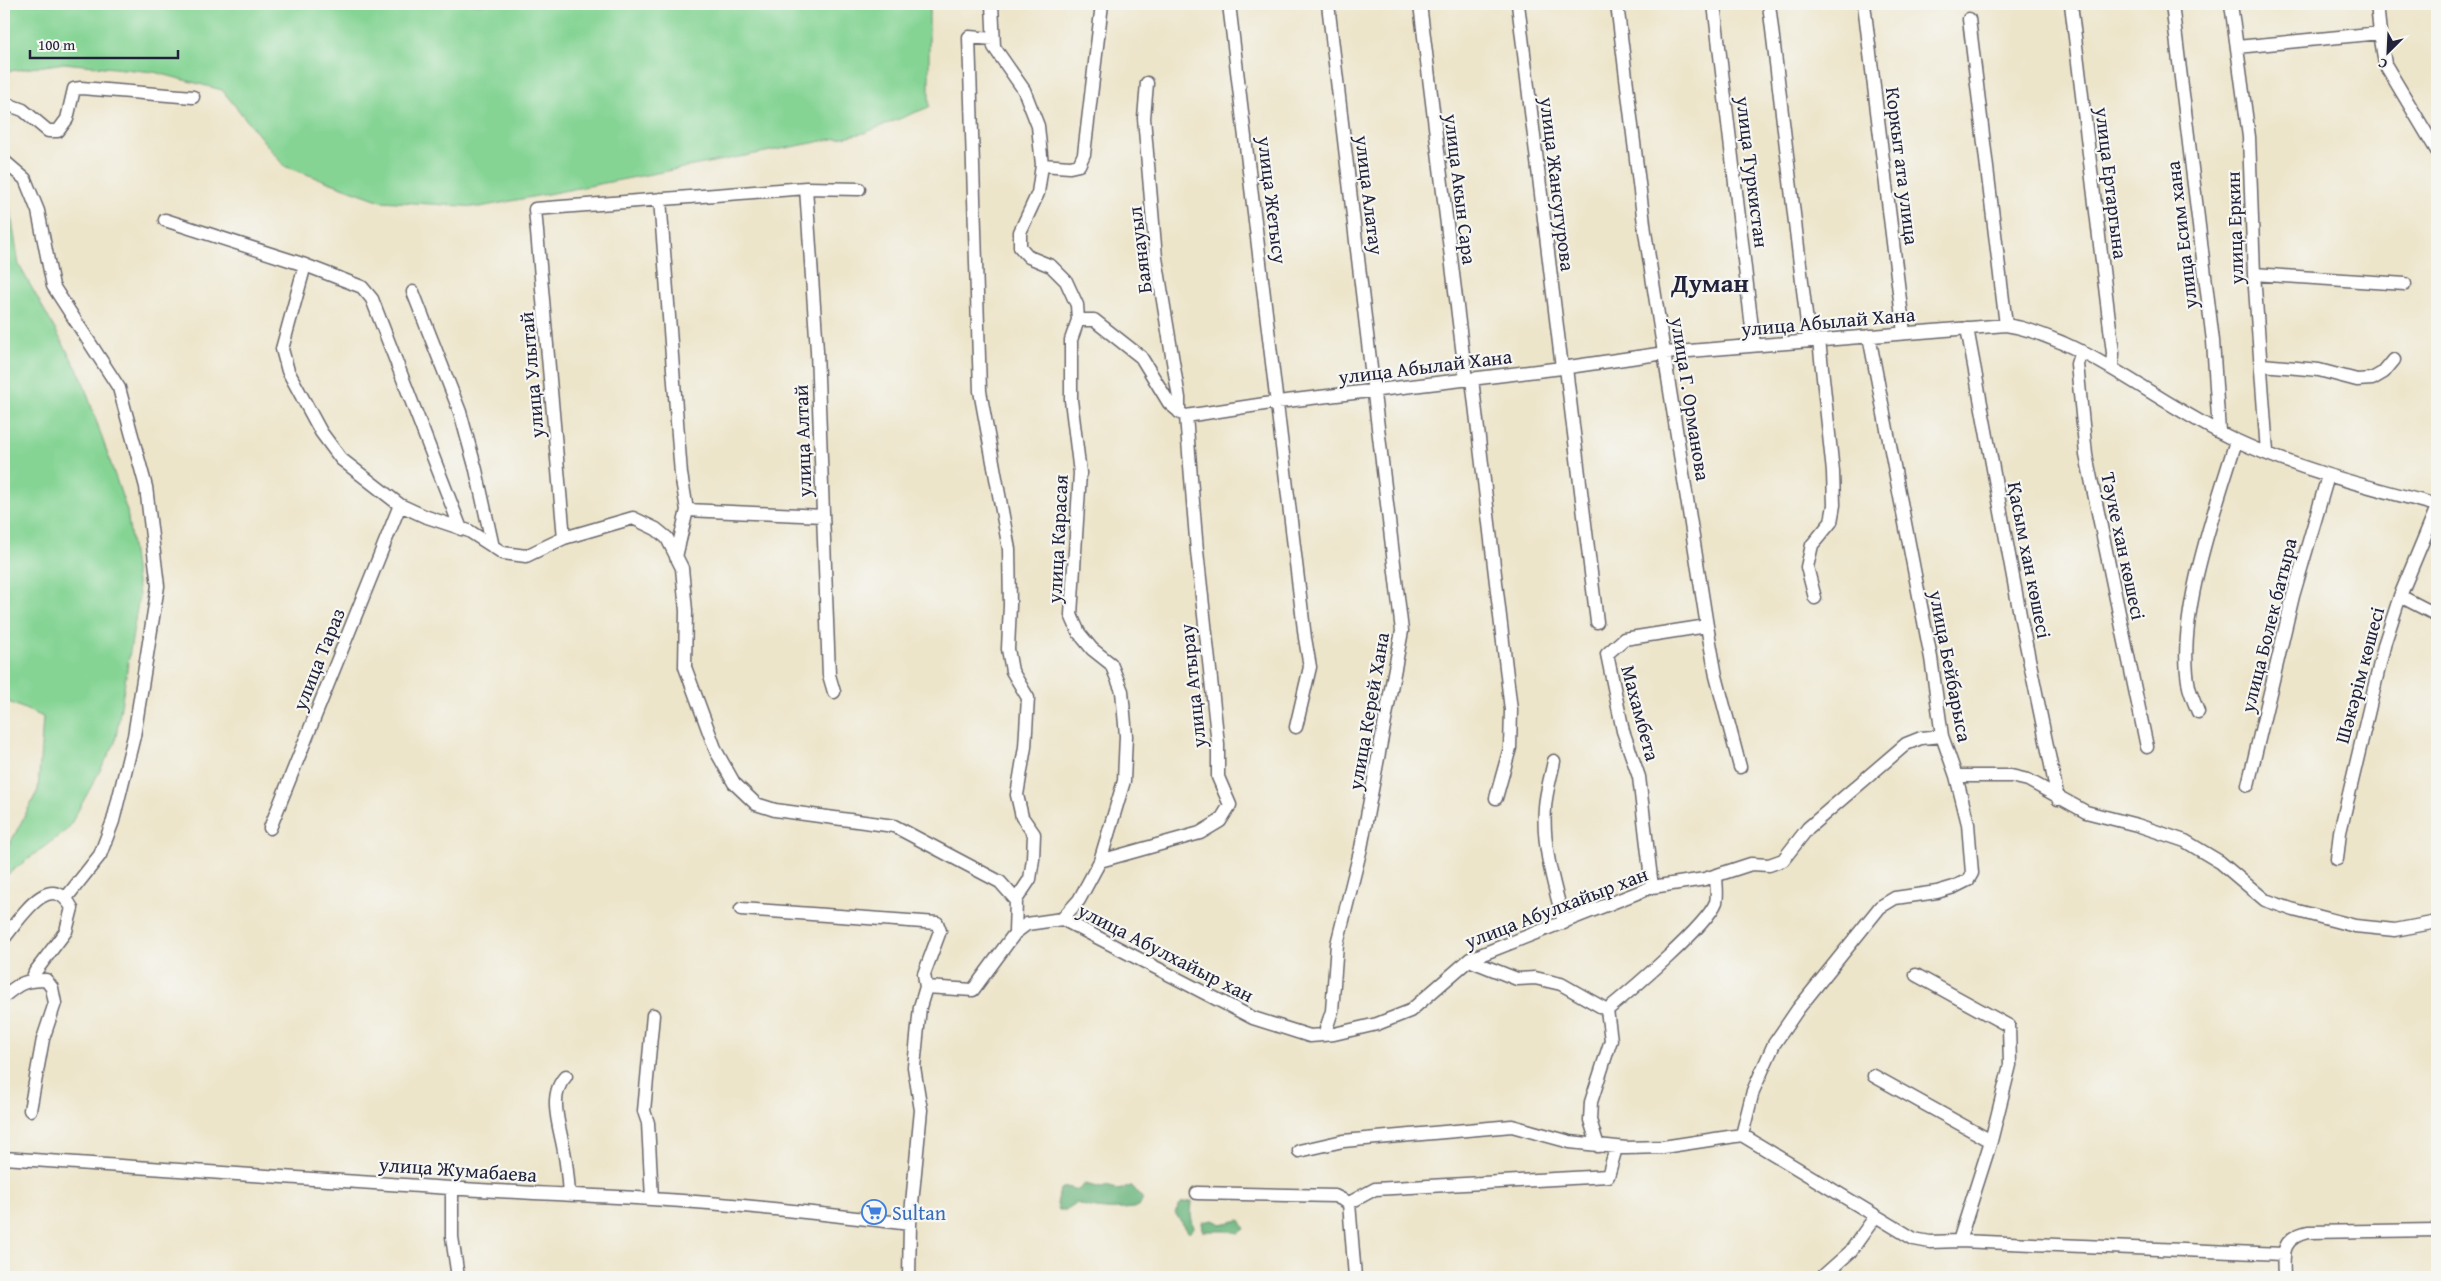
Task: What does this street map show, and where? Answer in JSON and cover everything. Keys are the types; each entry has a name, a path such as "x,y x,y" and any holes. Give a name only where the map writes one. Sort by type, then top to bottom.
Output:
{"street":[{"path":"992,4 994,47 1024,90 1038,126 1042,165 1038,193 1020,232 1020,248 1029,257 1050,266 1066,282 1077,306 1078,320 1094,320 1141,357 1169,404 1182,414"},
{"path":"1042,165 1079,166 1084,154 1102,4"},
{"name":"улица Жетысу","path":"1229,4 1310,667 1296,728"},
{"name":"улица Алатау","path":"1328,4 1375,390"},
{"name":"улица Акын Сара","path":"1420,4 1511,710 1510,748 1496,798"},
{"name":"улица Жансугурова","path":"1518,4 1597,622"},
{"name":"улица Г. Орманова","path":"1617,4 1645,232 1707,626 1716,676 1740,767"},
{"name":"улица Туркистан","path":"1714,4 1754,345"},
{"path":"1769,4 1833,472 1834,504 1831,522 1812,545 1807,567 1815,598"},
{"name":"Коркыт ата улица","path":"1864,4 1904,333"},
{"name":"улица Ертаргына","path":"2071,4 2114,353 2112,368"},
{"name":"улица Есим хана","path":"2172,4 2213,342 2219,432"},
{"name":"улица Еркин","path":"2231,4 2249,137 2254,274 2267,452"},
{"path":"2377,4 2385,64 2437,151"},
{"path":"1969,18 2006,325"},
{"path":"2237,47 2380,34"},
{"path":"993,39 968,37 973,236 980,391 1009,548 1010,605 1008,649 1012,671 1028,698 1025,747 1017,795 1022,817 1034,834 1033,859 1030,879 1016,900 1015,933"},
{"name":"Баянауыл","path":"1147,84 1144,118 1156,258 1182,414"},
{"path":"4,103 23,110 48,131 58,131 67,119 74,89 193,97"},
{"path":"4,161 25,179 38,210 53,286 119,388 146,487 157,577 152,633 134,736 113,820 100,855 66,898"},
{"path":"676,557 687,510 681,474 660,200 806,188 859,189"},
{"name":"улица Алтай","path":"806,188 817,351 829,675 834,692"},
{"name":"улица Улытай","path":"564,538 535,209 660,200"},
{"path":"165,220 305,265 362,287 372,299 461,529"},
{"path":"305,265 282,349 288,371 321,432 340,459 400,505 424,516 468,531 503,553 526,556 564,538 633,518 656,529 667,538 682,568 686,611 685,667 716,751 734,783 756,804 775,810 894,826 1000,882 1016,900"},
{"path":"2254,274 2405,284"},
{"path":"413,292 460,412 476,470 493,547"},
{"name":"улица Карасая","path":"1062,919 1079,900 1100,861 1124,780 1126,736 1122,691 1112,664 1092,649 1080,633 1072,615 1080,473 1071,400 1071,340 1078,320"},
{"name":"улица Абылай Хана","path":"1182,414 1564,368 1664,353 2006,325 2026,328 2081,351 2219,432 2236,440 2328,476 2437,506"},
{"name":"Қасым хан көшесі","path":"1967,328 2021,620 2058,799"},
{"name":"улица Бейбарыса","path":"1742,1135 1753,1091 1774,1044 1798,1008 1880,907 1895,898 1937,892 1968,880 1972,873 1968,824 1956,776 1942,736 1931,658 1869,336"},
{"name":"Тәуке хан көшесі","path":"2081,351 2077,364 2086,455 2147,747"},
{"path":"2262,365 2319,370 2357,380 2372,379 2384,372 2394,360"},
{"name":"улица Керей Хана","path":"1324,1035 1332,1011 1337,944 1361,848 1402,631 1375,390"},
{"name":"улица Атырау","path":"1100,861 1200,833 1220,821 1230,805 1218,777 1218,744 1182,414"},
{"path":"2198,712 2189,686 2186,631 2214,516 2236,440"},
{"name":"улица Болек батыра","path":"2248,785 2293,596 2328,476"},
{"name":"улица Тараз","path":"270,828 400,505"},
{"name":"Шәкәрім көшесі","path":"2337,859 2340,832 2385,642 2400,596 2437,506"},
{"path":"687,510 823,516"},
{"path":"2400,596 2437,615"},
{"name":"Махамбета","path":"1652,887 1639,777 1623,731 1607,654 1624,639 1707,626"},
{"name":"улица Абулхайыр хан","path":"1062,919 1253,1018 1310,1036 1377,1024 1410,1011 1470,959 1652,887 1716,875 1751,864 1769,864 1783,860 1808,828 1906,744 1921,738 1942,736"},
{"path":"1554,761 1545,806 1545,837 1549,867 1564,922"},
{"path":"1956,776 2011,776 2028,780 2058,799 2086,812 2137,825 2186,841 2220,862 2265,900 2294,910 2355,926 2395,930 2437,922"},
{"path":"1607,1010 1643,980 1702,921 1716,902 1716,875"},
{"path":"4,938 36,899 45,893 57,893 66,898 72,908 66,931 35,972 32,980"},
{"path":"741,909 937,923 940,931 924,974 926,986 920,1007 914,1067 921,1110 910,1224 910,1277"},
{"path":"926,986 973,990 1015,933 1027,924 1062,919"},
{"path":"1470,959 1517,979 1536,978 1561,984 1607,1010"},
{"path":"1916,975 2008,1026 2010,1065 1991,1141 1959,1241"},
{"path":"4,996 21,983 32,980 46,980 52,988 55,1003 43,1039 30,1110"},
{"path":"1598,1146 1590,1120 1591,1102 1611,1040 1607,1010"},
{"path":"652,1199 648,1123 644,1111 654,1015"},
{"path":"566,1076 560,1082 556,1096 558,1124 564,1150 569,1194"},
{"path":"1874,1076 1991,1141"},
{"path":"1298,1151 1343,1141 1512,1126 1570,1142 1616,1148 1663,1147 1742,1135 1914,1239 1930,1242 1959,1241 2283,1254"},
{"path":"1349,1203 1375,1189 1608,1176 1616,1148"},
{"name":"улица Жумабаева","path":"4,1158 452,1189 652,1199 808,1212 910,1224"},
{"path":"452,1189 452,1237 458,1277"},
{"path":"1197,1193 1335,1196 1349,1203"},
{"path":"1349,1203 1355,1277"},
{"path":"1822,1277 1850,1252 1875,1217"},
{"path":"2284,1277 2283,1254 2287,1244 2295,1235 2308,1232 2437,1230"}],"green space":[{"path":"4,4 932,4 929,14 929,107 864,133 480,207 381,201 284,166 222,90 154,72 64,63 4,72"},
{"path":"4,198 9,202 19,265 81,376 127,511 139,596 115,743 68,829 4,877 4,855 38,790 43,717 4,700"},
{"path":"1085,1184 1102,1188 1107,1186 1118,1190 1132,1186 1143,1199 1139,1207 1099,1208 1076,1203 1066,1210 1059,1210 1057,1204 1060,1189 1067,1187 1078,1190"},
{"path":"1192,1201 1191,1216 1194,1228 1189,1233 1175,1213 1181,1203"},
{"path":"1213,1220 1221,1224 1240,1220 1245,1229 1239,1233 1203,1231 1202,1222"}],"place":[{"name":"Sultan","path":"874,1212"}],"district":[{"name":"Думан","path":"1710,283"}]}
